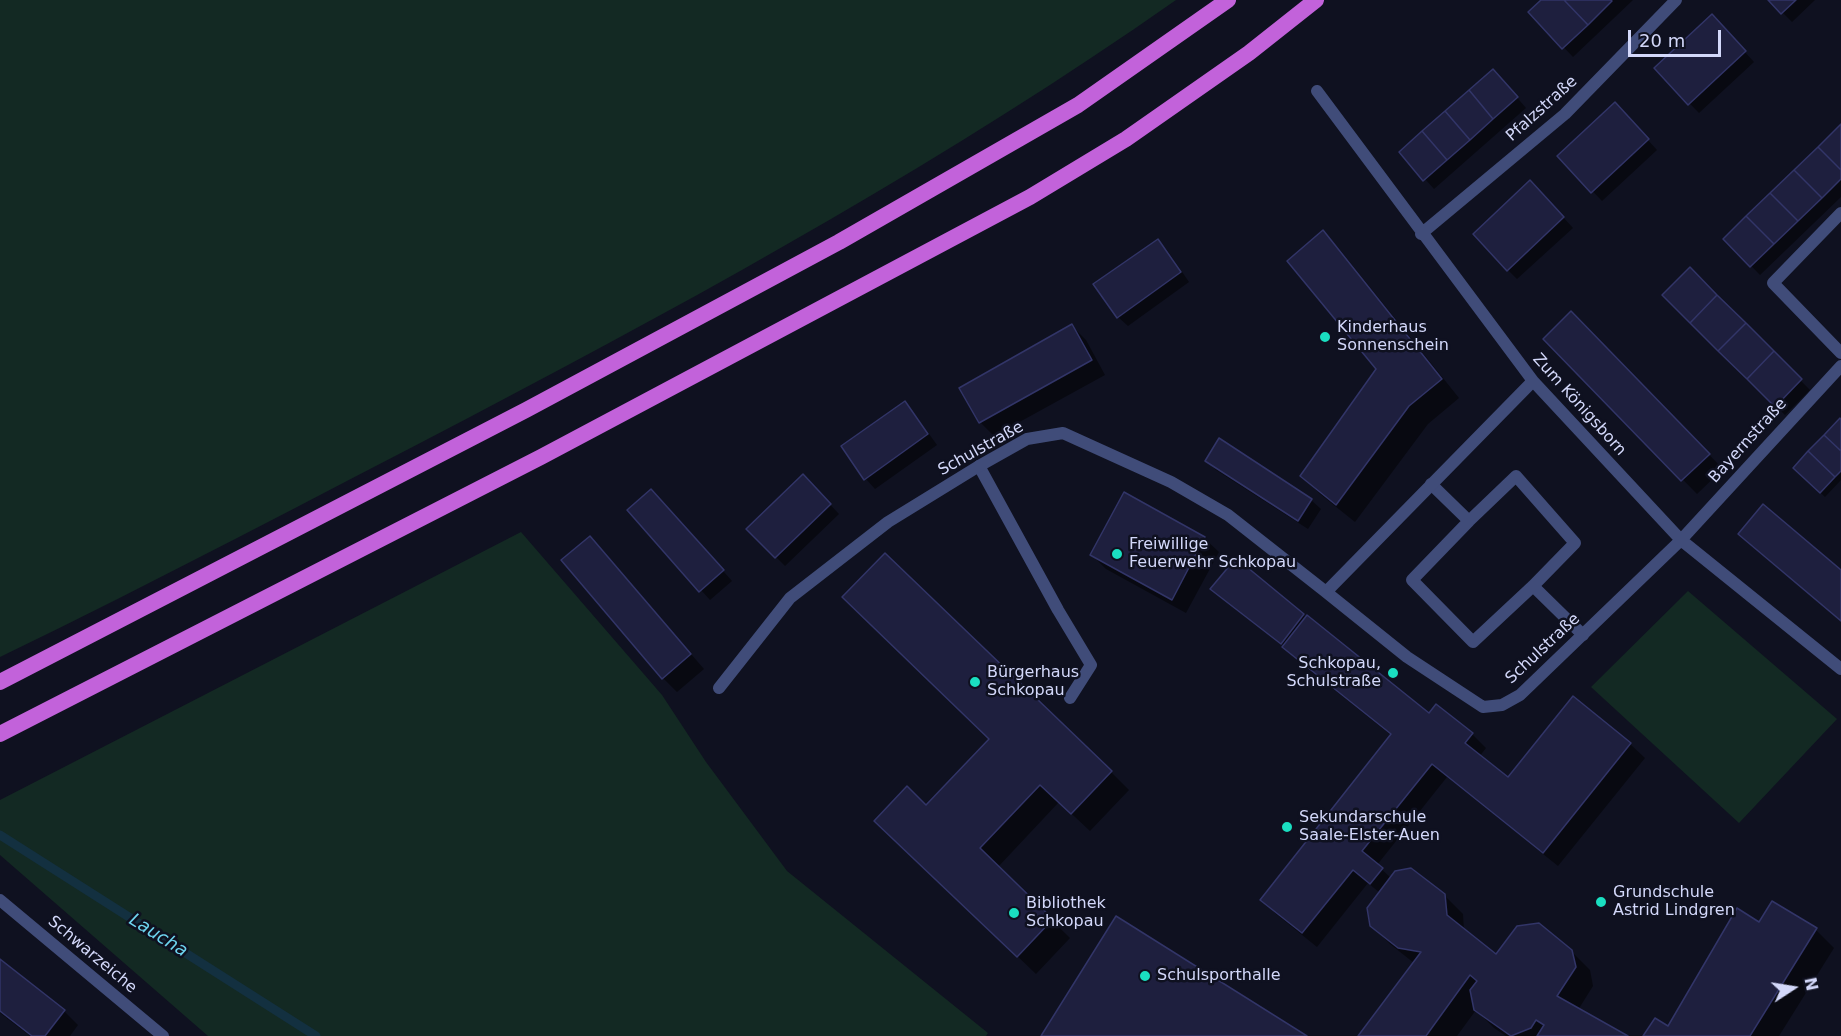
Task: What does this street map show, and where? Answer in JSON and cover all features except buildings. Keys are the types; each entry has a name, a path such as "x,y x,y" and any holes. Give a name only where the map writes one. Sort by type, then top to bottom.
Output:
{"highway":[{"path":"0,682 526,410 839,242 1078,105 1228,0"},
{"path":"0,734 541,457 1030,197 1126,139 1249,53 1316,0"}],"street":[{"name":"Pfalzstraße","path":"1421,234 1565,114 1676,0"},
{"name":"Zum Königsborn","path":"1317,91 1421,234 1533,381 1681,540 1841,669"},
{"path":"1841,213 1773,283 1841,353"},
{"name":"Bayernstraße","path":"1681,540 1841,366"},
{"path":"1326,592 1533,381"},
{"name":"Schulstraße","path":"719,688 790,598 888,522 1027,439 1063,433 1171,482 1228,515 1407,657 1483,706 1502,705 1521,695 1681,540"},
{"path":"979,466 1091,665 1070,698"},
{"path":"1516,476 1575,543 1473,642 1412,580 1469,521 1516,476"},
{"path":"1431,484 1469,521"},
{"path":"1533,586 1583,635"},
{"name":"Schwarzeiche","path":"0,900 163,1036"}],"green space":[{"path":"0,0 1176,0 1005,114 741,271 470,417 177,569 0,657"},
{"path":"521,532 662,695 706,762 787,871 988,1033 986,1036 208,1036 0,855 0,800"},
{"path":"1688,591 1837,719 1739,823 1591,687"}],"waterway":[{"name":"Laucha","path":"0,835 316,1036"}],"place":[{"name":"Kinderhaus Sonnenschein","path":"1325,337"},
{"name":"Freiwillige Feuerwehr Schkopau","path":"1117,554"},
{"name":"Schkopau, Schulstraße","path":"1393,673"},
{"name":"Bürgerhaus Schkopau","path":"975,682"},
{"name":"Sekundarschule Saale-Elster-Auen","path":"1287,827"},
{"name":"Grundschule Astrid Lindgren","path":"1601,902"},
{"name":"Bibliothek Schkopau","path":"1014,913"},
{"name":"Schulsporthalle","path":"1145,976"}]}
